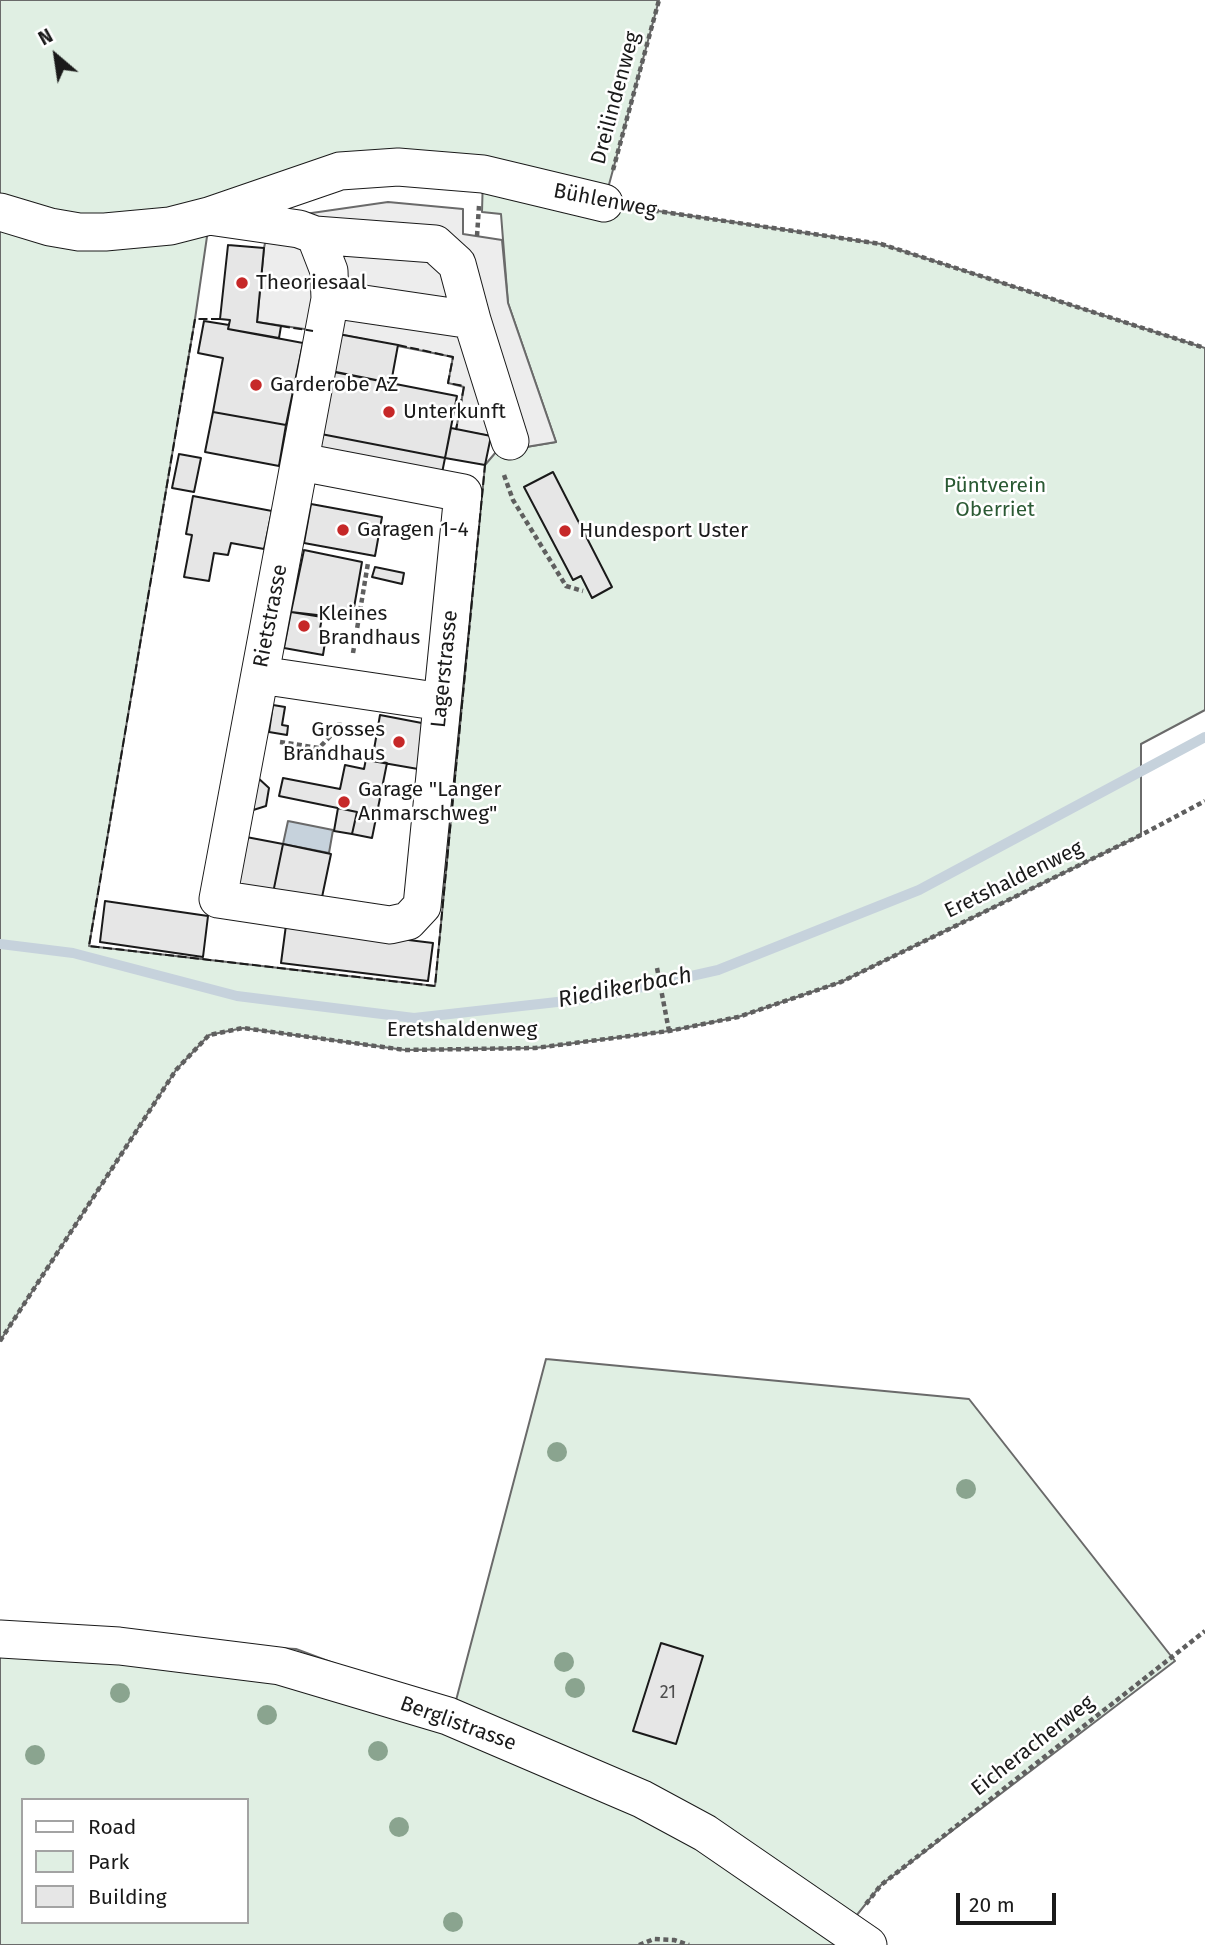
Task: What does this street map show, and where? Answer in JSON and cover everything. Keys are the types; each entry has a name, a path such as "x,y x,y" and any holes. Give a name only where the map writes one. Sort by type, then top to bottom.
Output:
{"street":[{"name":"Bühlenweg","path":"0,212 50,227 79,232 170,226 209,216 340,172 398,167 483,174 604,203"},
{"path":"209,216 299,229 315,234 435,244 457,264 510,440"},
{"name":"Rietstrasse","path":"218,899 328,316 329,271 315,234"},
{"path":"328,316 472,320"},
{"name":"Lagerstrasse","path":"218,899 390,925 408,921 422,906 463,493 301,462"},
{"path":"260,675 442,702"},
{"name":"Berglistrasse","path":"0,1639 119,1646 280,1666 448,1716 642,1799 705,1833 868,1945"}],"path":[{"name":"Dreilindenweg","path":"604,203 659,0"},
{"name":"Bühlenweg","path":"604,203 881,244 1205,348"},
{"path":"510,440 496,452 513,500 566,586 583,592"},
{"path":"272,741 319,748 339,727 368,563"},
{"name":"Eretshaldenweg","path":"0,1341 176,1070 209,1035 243,1028 405,1049 535,1048 669,1031 738,1017 841,982 1205,801"},
{"path":"657,968 669,1031"},
{"name":"Eicheracherweg","path":"881,1885 1205,1631"},
{"path":"639,1945 654,1939 674,1940 689,1945"}],"green space":[{"name":"Püntverein Oberriet","path":"0,0 659,0 604,203 881,244 1205,348 1205,710 1141,744 1141,835 841,982 738,1017 669,1031 535,1048 405,1050 243,1028 209,1035 176,1070 0,1341","holes":["398,167 483,175 482,212 501,214 508,303 556,442 496,452 485,465 435,986 89,946 210,216"]},
{"path":"546,1359 969,1399 1175,1661 881,1885 852,1921 886,1945 0,1945 0,1632 296,1649 454,1708"}],"shaded area":[{"path":"388,202 463,209 463,234 502,240 508,303 556,442 496,452 491,436 456,430 464,387 448,383 453,357 338,334 257,322 264,248 270,219"},
{"path":"288,821 333,830 329,853 283,844"}],"building":[{"name":"Theoriesaal","path":"228,245 264,248 257,322 281,326 279,338 228,329 230,320 220,319"},
{"name":"Garderobe AZ","path":"204,321 229,325 228,329 303,343 286,425 213,412 223,358 198,353"},
{"path":"338,334 398,345 391,383 331,371"},
{"name":"Unterkunft","path":"334,372 457,396 445,458 321,434"},
{"path":"213,412 286,425 279,466 205,452"},
{"path":"451,428 491,436 485,465 445,458"},
{"path":"321,434 445,458 441,478 317,453"},
{"path":"179,454 201,458 194,492 172,488"},
{"name":"Hundesport Uster","path":"553,472 612,587 592,598 581,576 573,580 524,487"},
{"path":"193,496 272,511 264,549 231,543 228,555 214,553 209,581 184,577 192,535 186,534"},
{"name":"Garagen 1-4","path":"311,504 382,517 375,556 304,543"},
{"path":"304,550 362,562 352,619 291,612"},
{"path":"375,567 404,573 402,584 372,577"},
{"name":"Kleines Brandhaus","path":"291,612 322,617 319,635 326,636 323,655 284,648"},
{"path":"273,705 285,707 282,725 288,726 287,735 269,732"},
{"name":"Grosses Brandhaus","path":"380,715 427,724 418,769 372,761"},
{"name":"Garage \"Langer Anmarschweg\"","path":"366,759 387,763 372,838 352,834 357,812 279,796 283,778 340,789 345,765 364,769"},
{"path":"257,777 269,788 266,806 250,811"},
{"path":"338,808 357,812 352,834 334,831"},
{"path":"241,836 283,844 273,893 231,884"},
{"path":"283,844 331,854 321,902 273,893"},
{"path":"105,901 208,916 203,957 100,942"},
{"path":"286,925 433,943 428,981 281,963"},
{"path":"661,1643 703,1656 676,1744 633,1731"}],"waterway":[{"name":"Riedikerbach","path":"0,944 73,953 237,996 414,1018 593,998 718,970 919,890 1205,737"}],"fence":[{"path":"220,319 195,319 89,946 435,986 485,465"},
{"path":"281,326 313,331"},
{"path":"398,345 453,357 448,383 464,386 456,430"}],"place":[{"name":"Theoriesaal","path":"242,283"},
{"name":"Garderobe AZ","path":"256,385"},
{"name":"Unterkunft","path":"389,412"},
{"name":"Garagen 1-4","path":"343,530"},
{"name":"Hundesport Uster","path":"565,531"},
{"name":"Kleines Brandhaus","path":"304,626"},
{"name":"Grosses Brandhaus","path":"399,742"},
{"name":"Garage \"Langer Anmarschweg\"","path":"344,802"}]}
